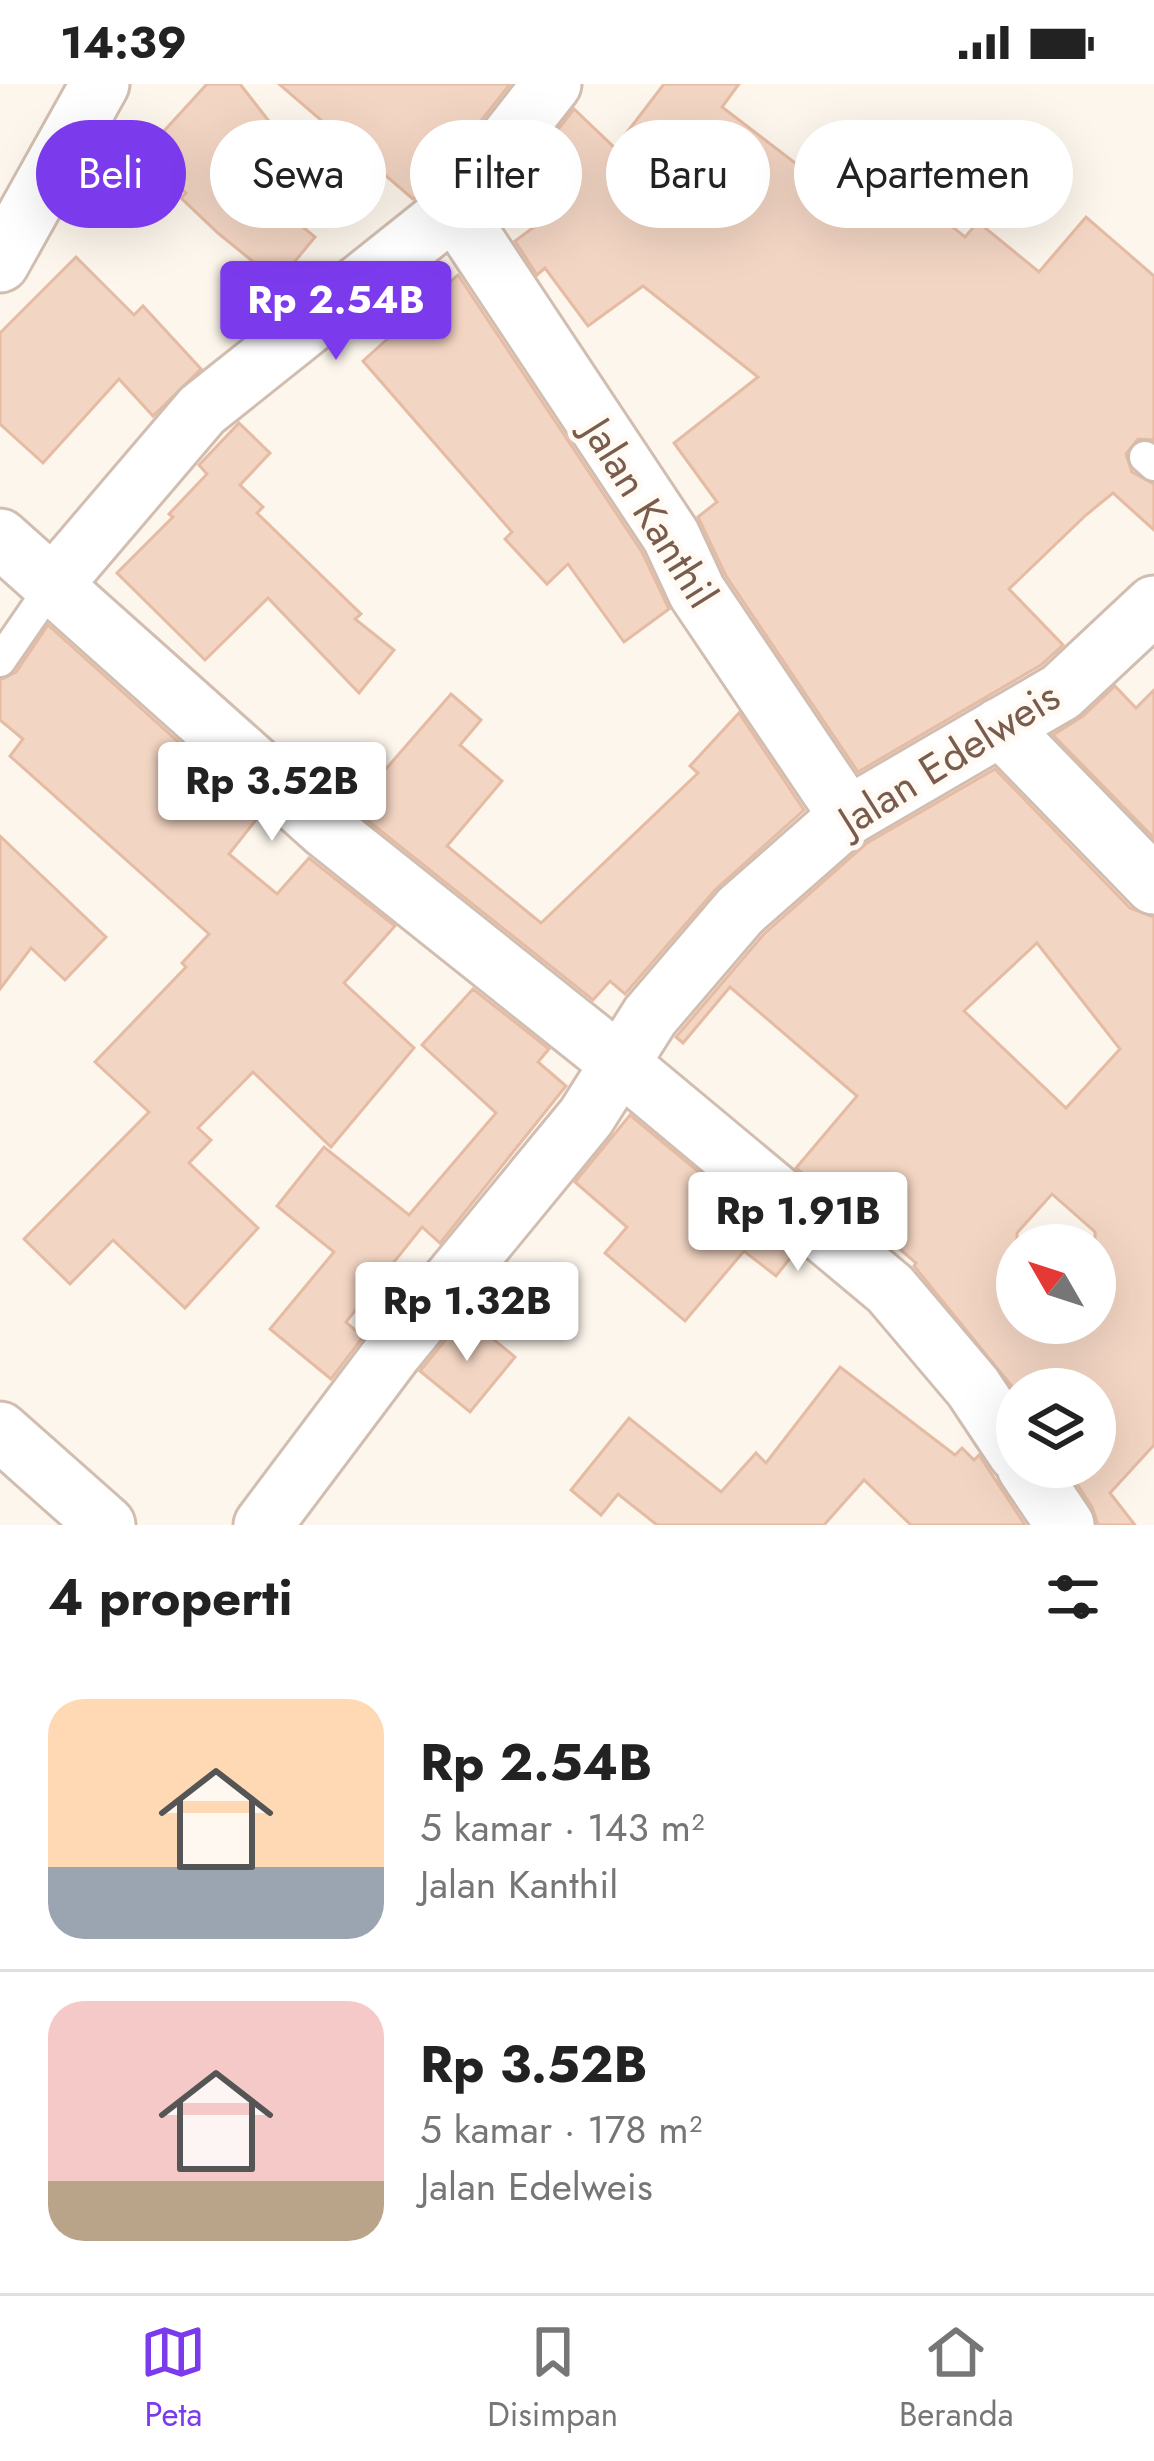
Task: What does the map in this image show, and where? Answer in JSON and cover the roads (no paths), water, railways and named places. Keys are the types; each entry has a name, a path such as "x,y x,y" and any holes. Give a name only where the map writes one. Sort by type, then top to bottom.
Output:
{"street":[{"path":"0,263 100,84"},
{"path":"524,120 552,84"},
{"path":"51,587 202,410 430,228"},
{"name":"Jalan Kanthil","path":"467,228 671,536 697,592 848,816"},
{"path":"0,538 327,830 619,1063 890,1289 996,1422"},
{"name":"Jalan Edelweis","path":"263,1525 393,1352 586,1117 650,1016 740,911 848,816 1060,692 1154,605"},
{"path":"1000,727 1154,885"},
{"path":"0,1431 106,1525"},
{"path":"1040,1488 1065,1525"}],"lane":[{"path":"0,661 51,587"}]}
